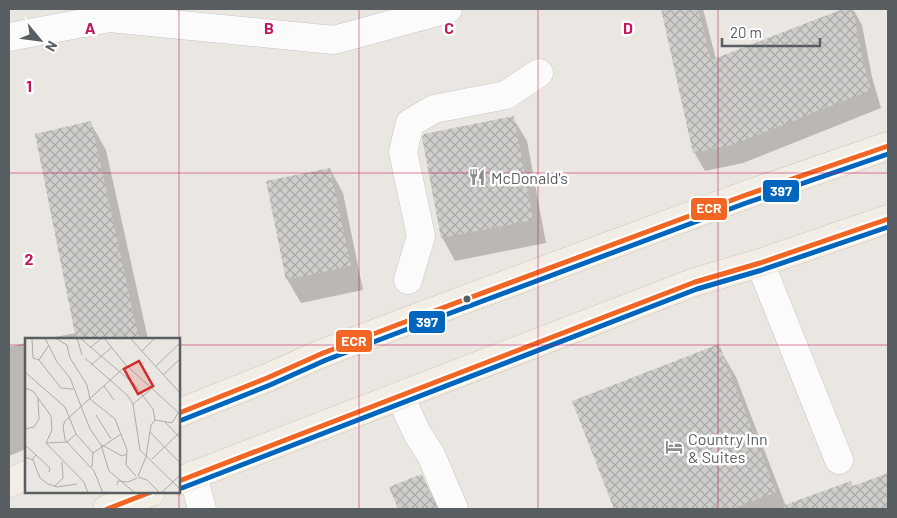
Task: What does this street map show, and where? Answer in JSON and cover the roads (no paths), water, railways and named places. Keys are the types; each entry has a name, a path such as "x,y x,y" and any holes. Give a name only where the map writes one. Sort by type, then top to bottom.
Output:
{"main road":[{"path":"180,414 323,353 734,200 888,146"},
{"path":"186,478 695,282 760,263 888,219"},
{"path":"9,482 25,475"},
{"path":"107,509 147,493"}],"street":[{"path":"9,38 110,18 334,40 448,9"},
{"path":"408,280 421,236 403,152 410,123 434,109 506,95 539,73"},
{"path":"760,263 839,460"},
{"path":"400,396 417,433 430,455 454,509"},
{"path":"186,478 202,509"}],"place":[{"name":"McDonald's","path":"477,177"},
{"name":"Country Inn & Suites","path":"674,447"}]}
